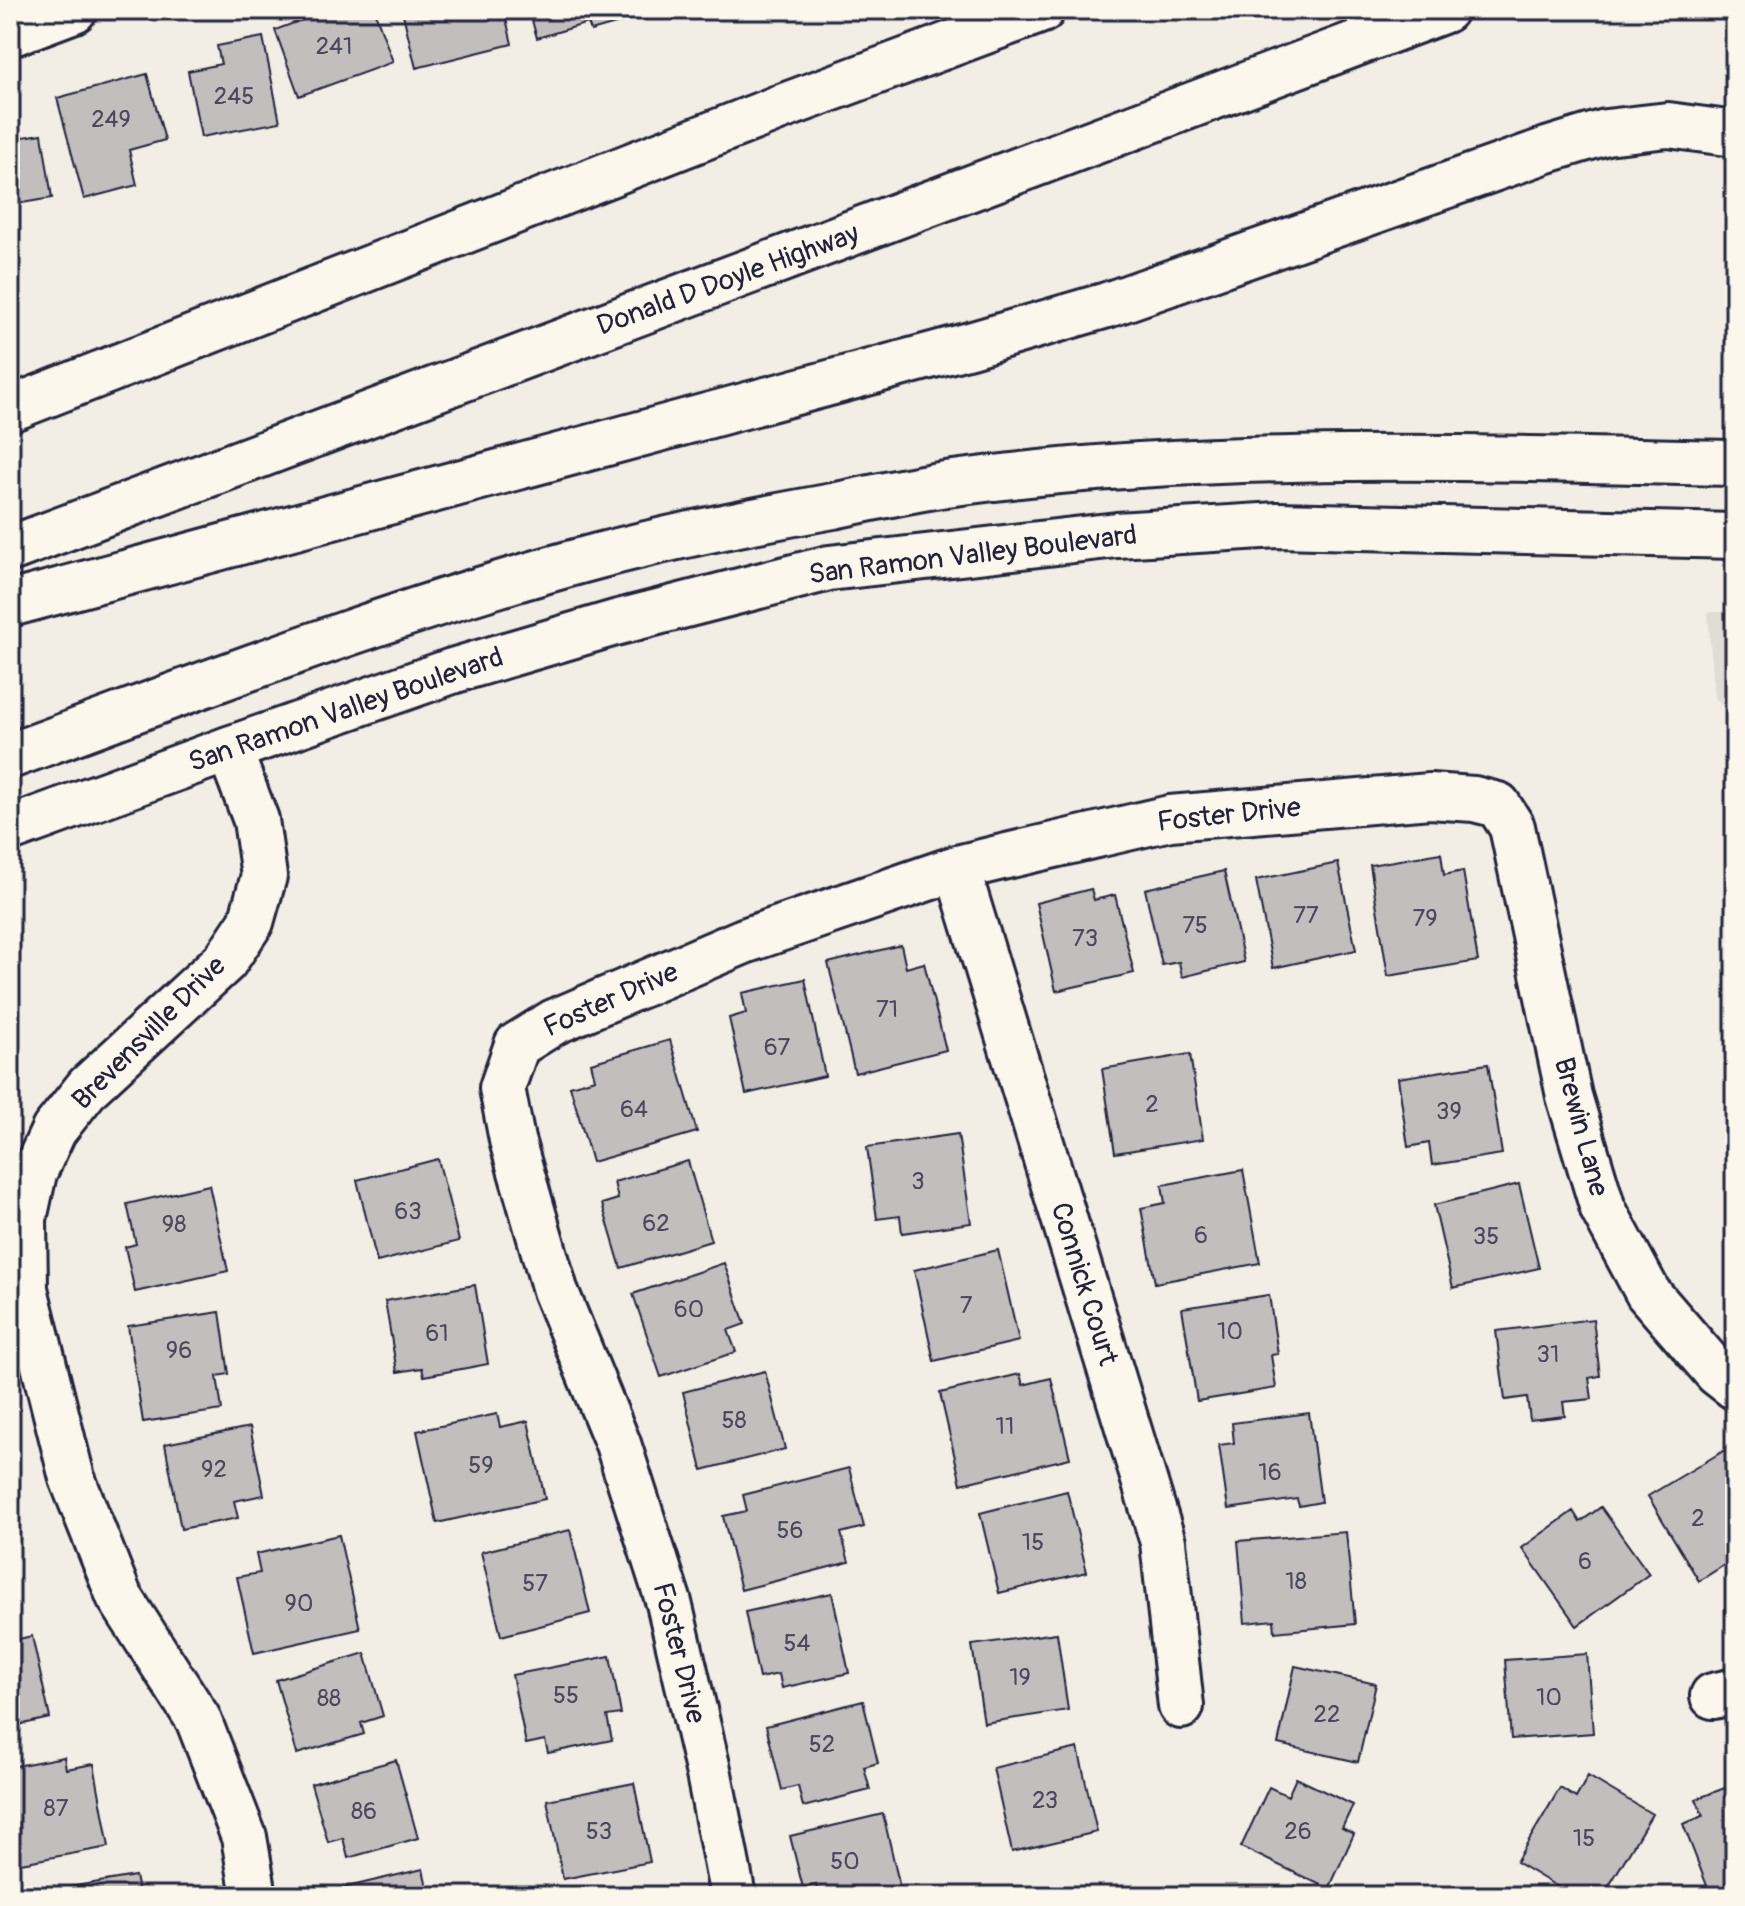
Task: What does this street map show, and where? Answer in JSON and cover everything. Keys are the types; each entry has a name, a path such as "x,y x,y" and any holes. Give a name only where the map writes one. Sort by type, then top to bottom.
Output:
{"main road":[{"path":"10,34 74,10"},
{"path":"10,409 776,109 1042,10"},
{"name":"Donald D Doyle Highway","path":"10,549 1445,10"},
{"path":"10,604 940,354 1107,305 1606,132 1668,125 1735,134"},
{"path":"10,756 431,606 598,556 763,519 944,485 1112,466 1268,461 1523,459 1735,463"},
{"name":"San Ramon Valley Boulevard","path":"10,829 452,671 615,623 829,568 1117,535 1278,525 1735,536"},
{"name":"Brevensville Drive","path":"229,749 256,820 264,876 251,922 225,961 88,1087 54,1130 34,1173 24,1219 25,1289 72,1478 119,1596 198,1719 244,1837 254,1896"},
{"name":"Foster Drive","path":"733,1896 709,1774 669,1603 618,1444 555,1290 512,1140 502,1088 517,1045 554,1022 744,941 957,868 1170,818 1416,797 1474,799 1498,805 1512,827"},
{"name":"Brewin Lane","path":"1512,827 1569,1096 1603,1209 1648,1293 1717,1373 1735,1387"},
{"name":"Connick Court","path":"957,868 1163,1542 1181,1706"}],"shaded area":[{"path":"1708,612 1735,612 1735,719 1714,697"}],"building":[{"path":"329,10 374,10 393,62 299,96 275,30"},
{"path":"402,10 504,10 512,44 416,68"},
{"path":"529,10 631,10 633,19 591,31 588,23 537,38"},
{"path":"263,37 280,122 201,137 188,71 221,64 217,46"},
{"path":"147,74 165,140 129,150 137,185 84,199 57,98"},
{"path":"42,134 52,198 10,205 10,139"},
{"path":"1441,853 1444,875 1463,871 1478,961 1388,976 1370,865"},
{"path":"1338,863 1356,950 1273,968 1256,880"},
{"path":"1224,871 1244,962 1182,977 1179,962 1162,965 1145,889"},
{"path":"1091,889 1094,900 1115,895 1134,973 1056,991 1036,903"},
{"path":"901,945 906,968 924,963 946,1050 855,1073 828,963"},
{"path":"805,979 825,1076 746,1094 729,1018 746,1013 742,993"},
{"path":"670,1040 697,1132 592,1162 570,1086 595,1079 591,1063"},
{"path":"1190,1054 1203,1139 1115,1153 1102,1069"},
{"path":"1488,1064 1502,1154 1432,1165 1429,1143 1408,1147 1398,1078"},
{"path":"958,1134 971,1223 902,1233 900,1216 877,1219 867,1147"},
{"path":"438,1159 459,1241 377,1262 357,1180"},
{"path":"688,1161 711,1241 621,1268 602,1204 618,1199 614,1182"},
{"path":"1243,1170 1260,1263 1155,1283 1141,1208 1165,1203 1162,1185"},
{"path":"1519,1184 1539,1268 1453,1288 1434,1205"},
{"path":"209,1185 228,1271 135,1292 125,1247 136,1244 127,1204"},
{"path":"998,1250 1019,1341 934,1361 914,1270"},
{"path":"724,1263 745,1324 728,1330 736,1352 661,1377 633,1294"},
{"path":"475,1285 488,1364 424,1376 422,1368 397,1372 385,1301"},
{"path":"1269,1295 1278,1354 1271,1355 1276,1388 1197,1401 1182,1308"},
{"path":"220,1312 229,1374 217,1376 222,1410 143,1422 128,1326"},
{"path":"1593,1319 1600,1376 1589,1378 1592,1399 1563,1402 1565,1416 1530,1420 1527,1397 1505,1400 1496,1331"},
{"path":"765,1371 785,1449 702,1470 683,1392"},
{"path":"1020,1374 1023,1385 1051,1378 1070,1458 961,1484 940,1393"},
{"path":"1309,1413 1321,1502 1299,1506 1297,1499 1228,1509 1219,1445 1234,1443 1232,1423"},
{"path":"497,1414 500,1427 528,1421 545,1499 437,1523 417,1431"},
{"path":"250,1427 264,1495 234,1501 238,1518 181,1529 165,1444"},
{"path":"1725,1450 1735,1467 1735,1558 1699,1581 1648,1496"},
{"path":"849,1468 864,1527 841,1533 849,1562 741,1590 723,1516 747,1511 743,1495"},
{"path":"1067,1491 1087,1572 999,1593 980,1513"},
{"path":"1601,1507 1649,1574 1577,1626 1522,1548 1573,1511 1580,1522"},
{"path":"570,1530 590,1613 501,1636 481,1552"},
{"path":"1346,1532 1355,1624 1275,1632 1274,1620 1245,1623 1238,1541"},
{"path":"339,1535 360,1629 254,1653 237,1577 260,1573 256,1554"},
{"path":"832,1593 849,1673 782,1688 779,1674 759,1678 745,1612"},
{"path":"1057,1633 1068,1710 984,1723 972,1645"},
{"path":"32,1636 50,1718 10,1727 10,1641"},
{"path":"365,1653 383,1716 361,1723 364,1734 297,1754 276,1680"},
{"path":"1587,1654 1593,1733 1511,1739 1505,1660"},
{"path":"610,1656 621,1714 607,1716 612,1740 548,1753 545,1740 526,1744 512,1675"},
{"path":"1295,1666 1376,1684 1358,1762 1278,1744"},
{"path":"863,1701 878,1763 864,1767 870,1790 803,1807 798,1786 782,1790 766,1726"},
{"path":"1078,1748 1097,1832 1012,1852 993,1768"},
{"path":"64,1757 66,1769 94,1764 109,1847 10,1865 10,1767"},
{"path":"396,1760 418,1838 348,1858 343,1838 328,1842 311,1784"},
{"path":"1588,1776 1652,1814 1603,1896 1573,1896 1516,1862 1560,1788 1576,1798"},
{"path":"1296,1778 1353,1805 1342,1828 1354,1834 1329,1889 1241,1847 1269,1787 1288,1796"},
{"path":"634,1783 650,1862 563,1879 547,1800"},
{"path":"1735,1784 1735,1888 1711,1896 1683,1824 1703,1816 1696,1799"},
{"path":"883,1814 902,1896 818,1896 816,1885 803,1888 790,1836"},
{"path":"423,1869 429,1896 345,1896 343,1888"},
{"path":"135,1876 139,1896 47,1896 46,1891"}]}
